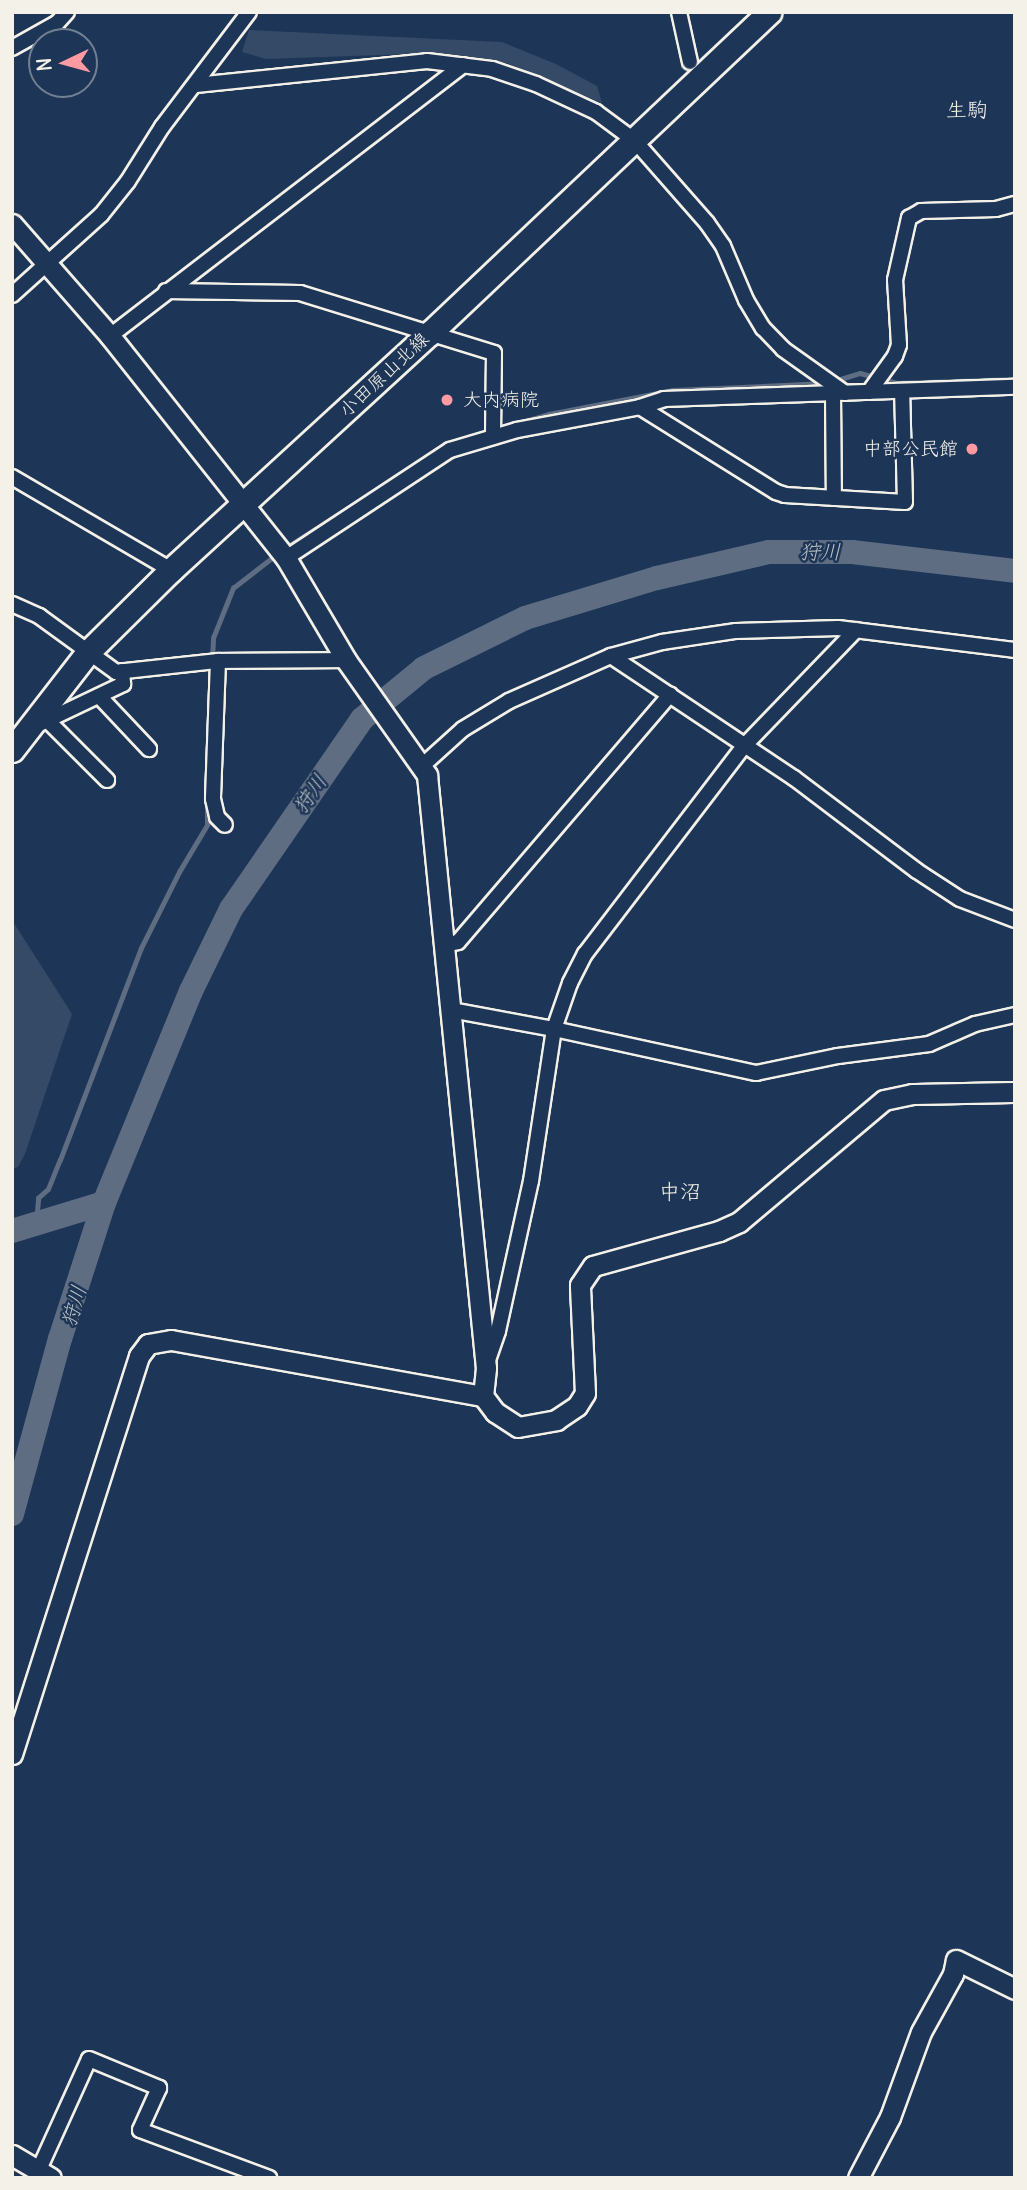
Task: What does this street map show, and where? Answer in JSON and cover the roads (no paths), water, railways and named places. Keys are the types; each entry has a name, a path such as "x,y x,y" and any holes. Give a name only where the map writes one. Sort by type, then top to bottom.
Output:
{"main road":[{"name":"小田原山北線","path":"17,738 88,652 172,570 245,506 769,12"}],"street":[{"path":"12,48 57,23 67,12"},
{"path":"12,295 101,215 128,181 162,127 249,12"},
{"path":"679,12 690,62"},
{"path":"196,85 404,62 463,65 492,69 536,84 596,112 635,141 707,223 723,246 746,300 762,328 783,349 839,393"},
{"path":"110,336 463,65"},
{"path":"869,392 895,356 899,345 895,280 909,218 921,211 996,209 1015,204"},
{"path":"12,224 110,336 286,558 346,660 427,775 486,1368 484,1396 495,1412 518,1427 556,1420 577,1406 585,1393 580,1285 593,1266 719,1231 739,1222 884,1100 912,1094 1015,1092"},
{"path":"166,291 300,293 494,353 493,437"},
{"path":"286,558 450,450 493,437 640,407 664,399 1015,387"},
{"path":"640,407 776,492 905,502 902,391"},
{"path":"834,498 839,393"},
{"path":"14,480 172,570"},
{"path":"12,604 39,616 116,672 218,661 346,660"},
{"path":"422,766 463,729 509,701 611,656 662,642 736,631 786,628 856,630 1015,650"},
{"path":"486,1368 498,1331 531,1181 554,1029 570,983 585,954 744,746 856,630"},
{"path":"611,656 794,778 949,892 982,909 1015,920"},
{"path":"218,661 213,799 217,817 225,825"},
{"path":"17,738 47,720 123,684 122,671"},
{"path":"444,945 458,942 670,695"},
{"path":"99,696 149,749"},
{"path":"47,720 107,780"},
{"path":"451,1010 554,1029 756,1073 838,1056 929,1044 975,1024 1015,1015"},
{"path":"12,1754 139,1356 148,1345 171,1340 484,1396"},
{"path":"858,2178 890,2117 921,2032 953,1974 956,1960 1015,1989"},
{"path":"12,2155 41,2176 89,2059 159,2088 140,2130 270,2178"}],"waterway":[{"path":"834,381 860,373 897,383 1015,379"},
{"path":"463,439 549,414 673,390 826,383"},
{"path":"284,549 424,459"},
{"name":"狩川","path":"12,1514 60,1339 104,1203 191,991 231,909 362,719 424,668 525,618 657,578 769,552 852,552 1015,571"},
{"path":"212,659 213,638 233,588 277,554"},
{"path":"36,1223 38,1198 48,1189 60,1160 141,948 179,872 207,825 207,801"},
{"path":"12,1231 104,1203"}],"place":[{"name":"大内病院","path":"447,400"},
{"name":"中部公民館","path":"972,449"}],"district":[{"name":"生駒","path":"967,110"},
{"name":"中沼","path":"680,1192"}]}
